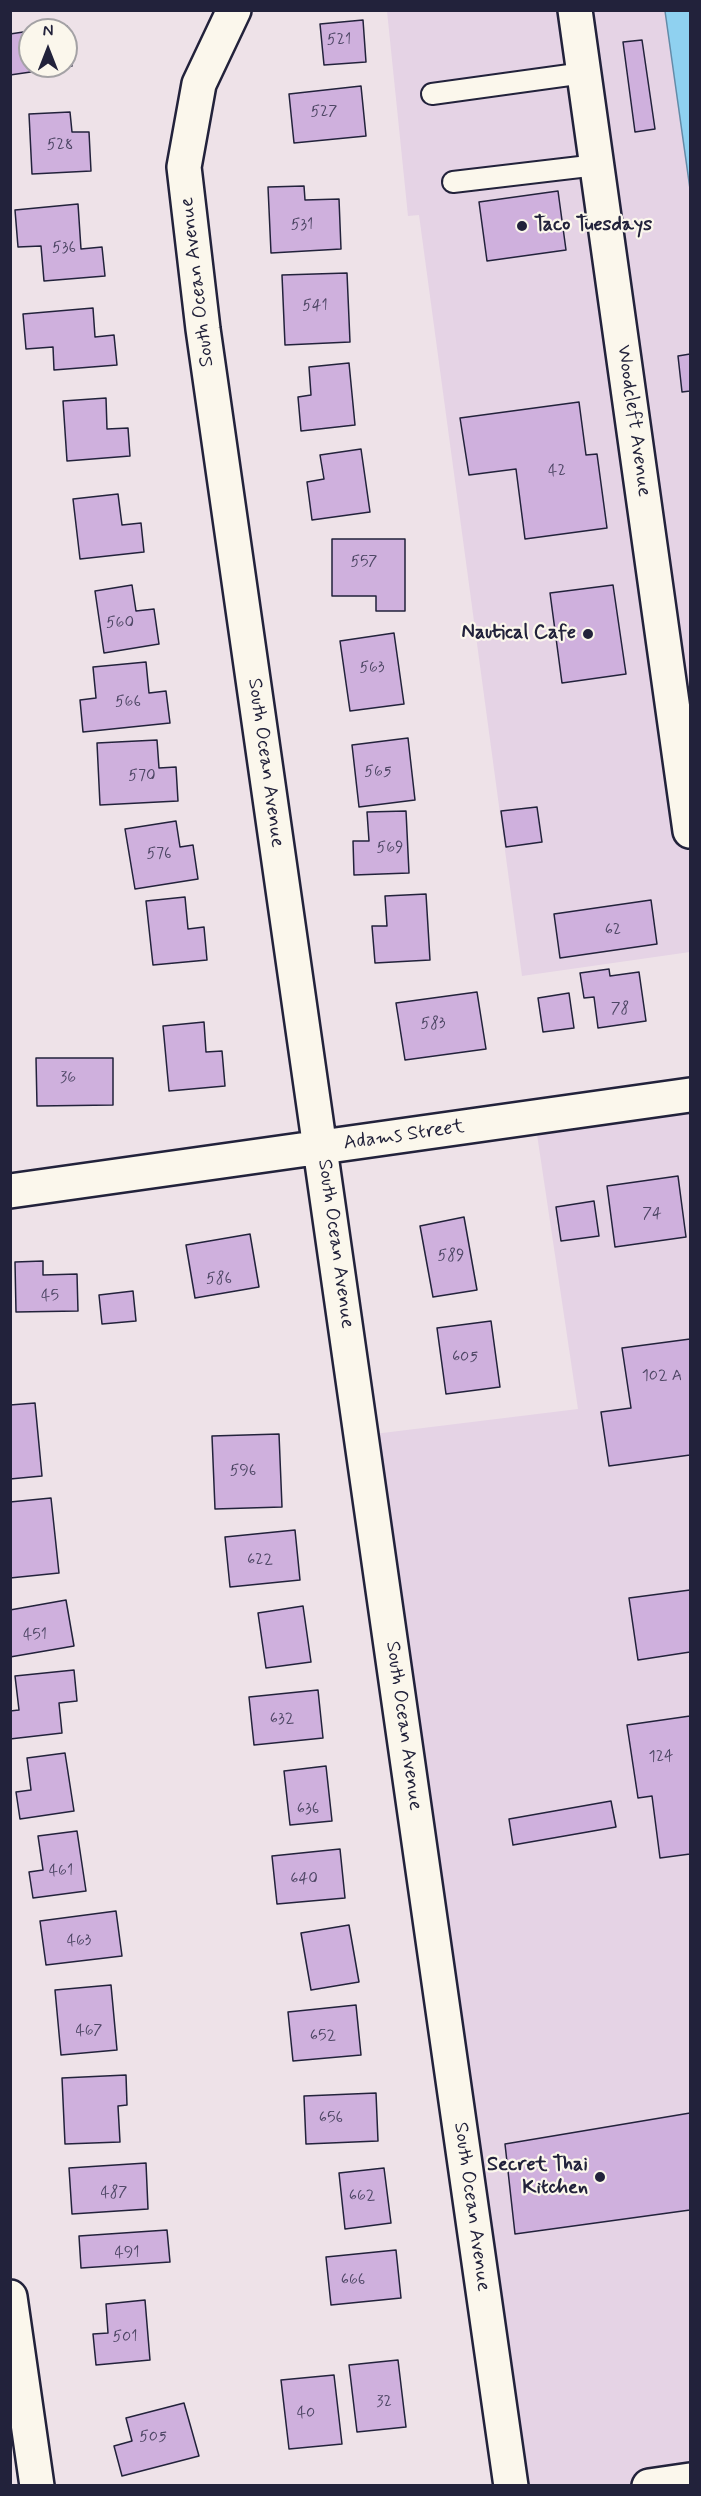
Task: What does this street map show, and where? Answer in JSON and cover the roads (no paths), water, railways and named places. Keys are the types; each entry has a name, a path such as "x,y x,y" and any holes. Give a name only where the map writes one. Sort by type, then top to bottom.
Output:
{"street":[{"name":"South Ocean Avenue","path":"234,10 199,84 184,167 204,341 511,2486"},
{"name":"Woodcleft Avenue","path":"575,10 690,831"},
{"name":"Adams Street","path":"10,1191 690,1095"},
{"path":"10,2297 37,2486"},
{"path":"649,2486 690,2480"}],"lane":[{"path":"432,94 584,73"},
{"path":"453,182 597,165"}],"water":[{"path":"665,11 690,11 690,189"}],"place":[{"name":"Taco Tuesdays","path":"522,226"},
{"name":"Nautical Cafe","path":"588,634"},
{"name":"Secret Thai Kitchen","path":"600,2177"}]}
